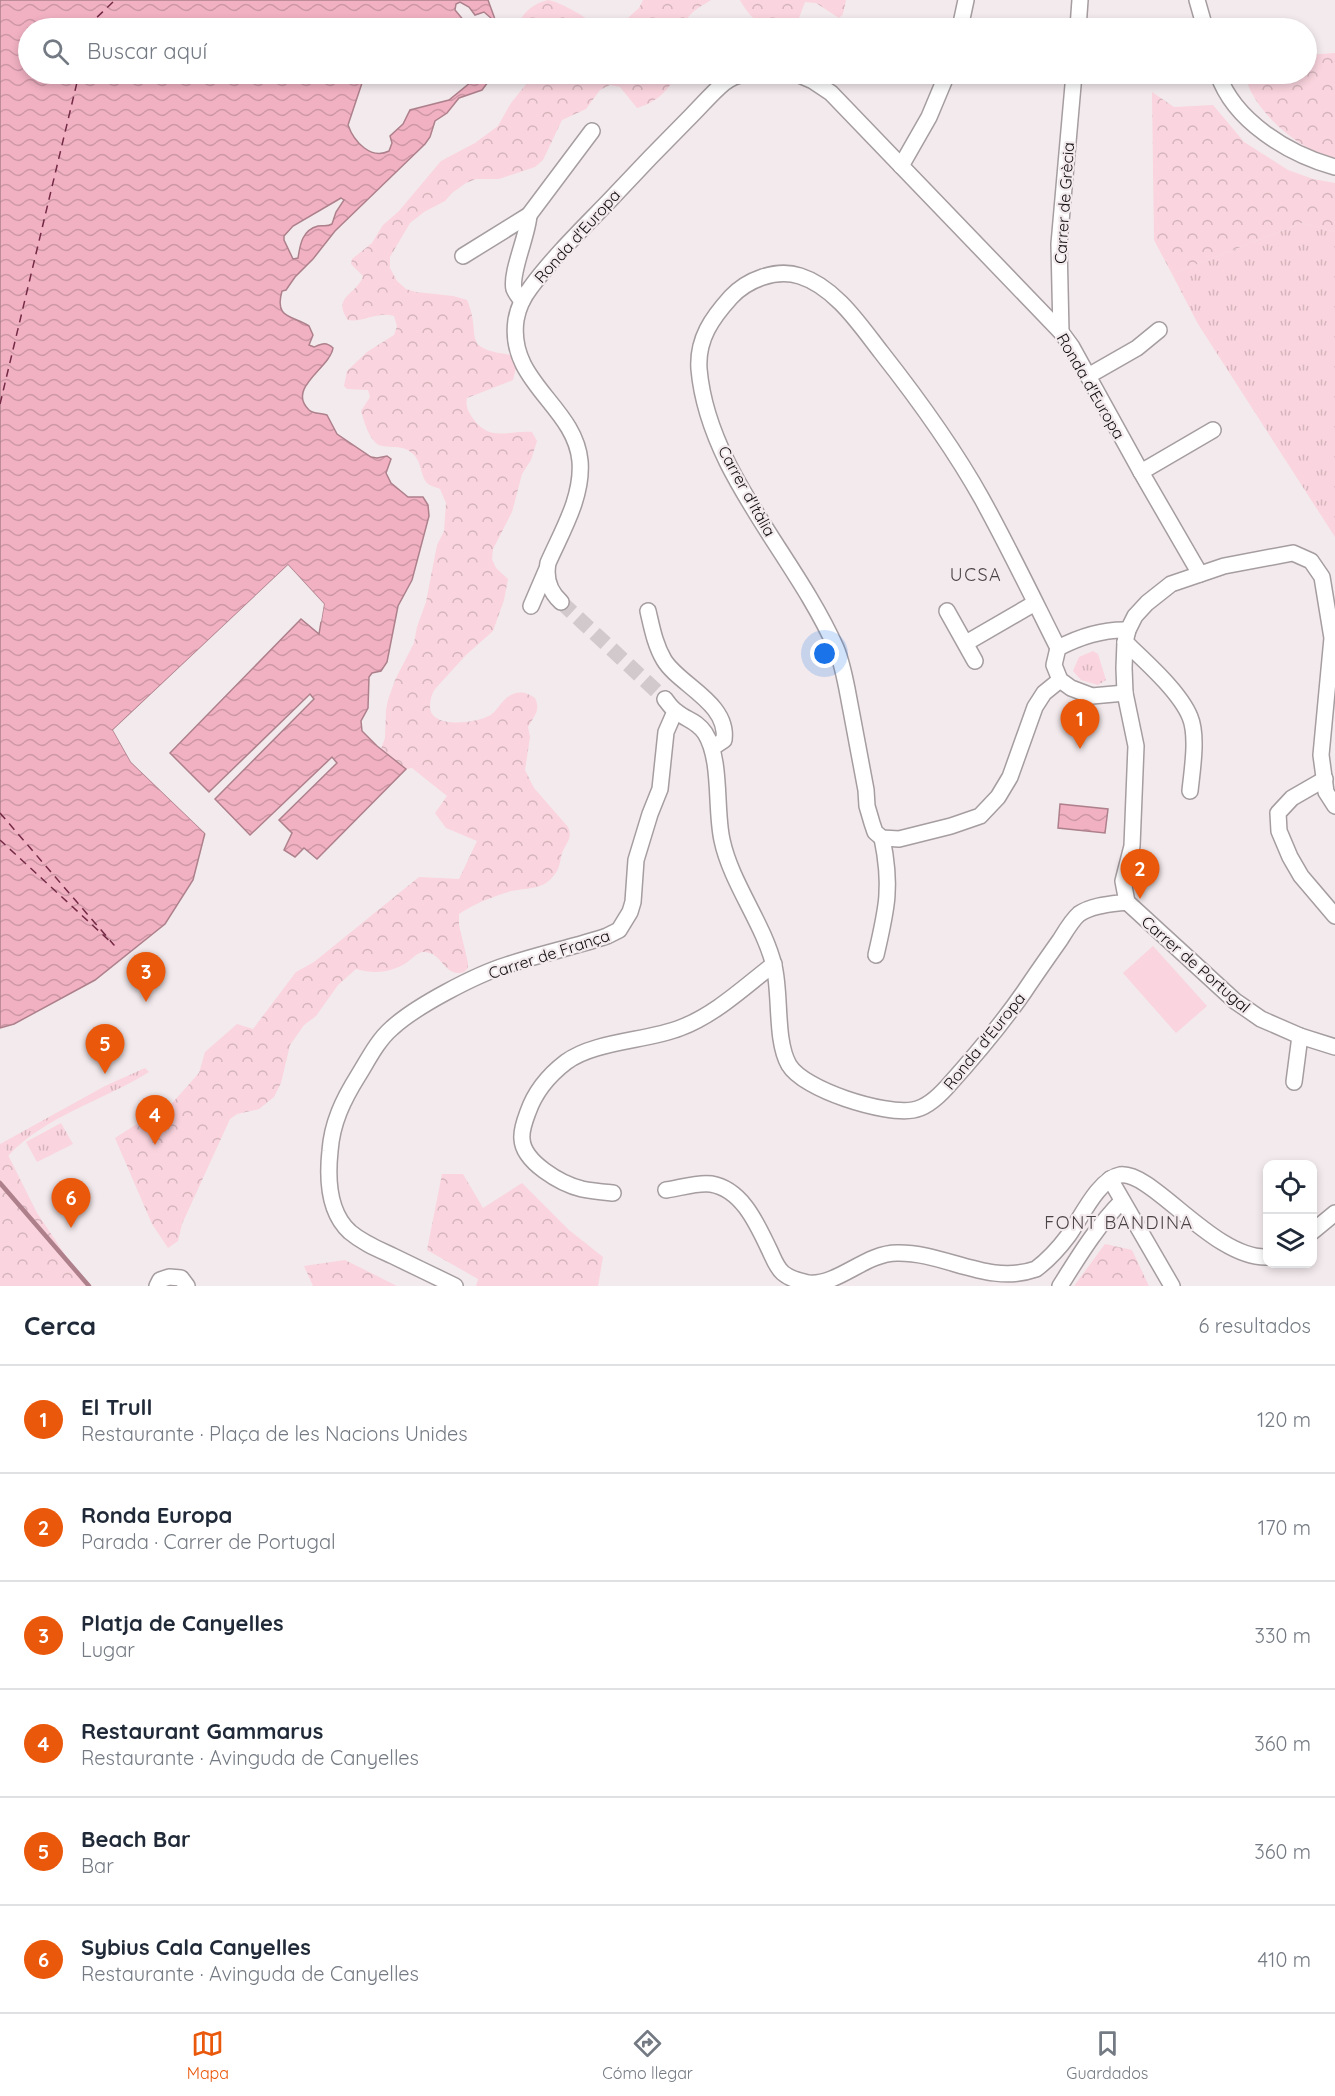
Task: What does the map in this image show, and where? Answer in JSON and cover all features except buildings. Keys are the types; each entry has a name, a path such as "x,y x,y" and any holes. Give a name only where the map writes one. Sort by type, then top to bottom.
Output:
{"street":[{"path":"962,18 966,0"},
{"path":"1079,18 1080,0"},
{"path":"1197,0 1202,18"},
{"name":"Ronda d'Europa","path":"531,606 573,504 578,488 580,461 576,442 569,428 527,373 520,359 516,319 522,301 544,270 648,159 723,84"},
{"name":"Ronda d'Europa","path":"818,84 831,93 1061,332 1200,574"},
{"path":"901,166 929,117 943,84"},
{"name":"Carrer de Grècia","path":"1061,332 1059,244 1073,84"},
{"path":"1221,84 1236,108 1261,131 1315,162 1335,167"},
{"path":"463,256 529,215 592,131"},
{"path":"522,301 513,287 528,229 529,215"},
{"name":"Carrer d'Itàlia","path":"876,955 887,907 888,866 882,838 875,832 867,806 847,687 837,650 729,466 709,419 699,367 701,347 708,326 716,313 736,292 771,274 798,275 815,283 838,302 861,327 925,409 981,498 1058,648"},
{"path":"1088,376 1137,348 1159,330"},
{"path":"1141,472 1213,430"},
{"path":"1127,903 1123,881 1132,846 1136,746 1125,693 1124,668 1127,636 1135,616 1171,584 1224,566 1293,553 1311,561 1322,577 1334,637 1321,755 1326,792 1335,806"},
{"path":"546,571 549,587 561,602"},
{"path":"966,643 1035,603"},
{"path":"648,611 654,637 663,659 707,700 720,720 725,733 724,740 712,748"},
{"path":"947,611 975,661"},
{"path":"1125,693 1092,696 1071,688 1060,680 1054,665 1058,648 1077,638 1119,629 1127,636 1182,703 1190,717 1193,742 1190,791"},
{"path":"882,838 899,839 980,816 998,797 1010,777 1035,707 1044,693 1060,680"},
{"name":"Ronda d'Europa","path":"665,699 677,712 699,725 712,748 721,840 774,964 785,1057 795,1073 837,1095 881,1108 912,1110 930,1102 954,1079 1018,1001 1079,914 1105,904 1127,903"},
{"name":"Carrer de França","path":"455,1286 364,1242 349,1231 340,1220 334,1209 328,1173 331,1136 337,1115 346,1095 382,1037 416,1010 506,965 607,936 619,930 626,922 633,902 636,860 660,789 666,732 677,712"},
{"path":"1325,779 1292,798 1278,813 1279,831 1301,876 1335,916"},
{"name":"Carrer de Portugal","path":"1127,903 1235,1001 1261,1019 1300,1036 1335,1047"},
{"path":"613,1193 580,1189 556,1178 533,1162 526,1152 522,1142 522,1131 530,1106 547,1079 567,1061 580,1054 659,1035 700,1019 774,964"},
{"path":"1294,1082 1300,1036"},
{"path":"666,1190 711,1184 731,1191 746,1208 781,1272 796,1281 811,1283 828,1281 870,1260 895,1253 925,1257 978,1277 999,1280 1021,1276 1048,1259 1068,1236 1100,1188 1119,1175 1128,1176 1145,1184 1232,1250 1263,1257"},
{"path":"1110,1179 1172,1286"},
{"path":"1060,1286 1090,1238 1122,1201"},
{"path":"1317,1228 1335,1213"},
{"path":"157,1286 160,1280 169,1277 181,1278 187,1286"}],"green space":[{"path":"548,0 586,18 522,18 538,4"},
{"path":"643,0 711,0 697,8 688,18 628,18 639,8"},
{"path":"740,0 846,0 843,14 839,18 816,3 805,2 799,18 753,18"},
{"path":"1335,53 1335,158 1309,148 1284,131 1262,109 1248,85 1317,84 1317,54"},
{"path":"526,84 670,84 661,96 637,108 620,87 610,85 600,90 586,109 562,120 543,160 535,167 499,179 476,179 466,183 445,201 424,212 410,223 390,257 390,268 397,281 406,289 467,300 478,344 484,349 512,355 517,364 513,380 467,398 469,412 474,420 480,427 494,433 532,432 537,441 531,460 522,474 512,512 493,549 492,559 496,568 508,579 504,600 493,631 466,655 435,689 431,698 432,714 447,722 467,722 492,714 513,694 524,693 535,698 537,710 528,727 530,737 525,770 534,788 568,827 569,837 557,872 550,880 538,887 499,895 459,914 459,925 468,963 468,968 464,972 452,972 436,956 422,952 388,971 369,972 356,969 338,985 316,1016 304,1025 290,1045 281,1083 274,1097 259,1109 237,1114 230,1119 182,1224 178,1241 168,1248 152,1224 115,1138 143,1120 166,1110 199,1073 205,1052 237,1024 253,1029 296,972 314,962 419,877 459,879 477,841 446,828 435,813 447,796 412,768 406,769 381,749 385,738 388,700 395,680 414,643 426,602 437,545 444,531 446,503 440,489 428,484 425,480 418,460 412,453 400,448 379,445 372,439 361,411 370,397 368,390 347,389 344,386 347,371 367,352 394,335 397,326 394,316 382,315 348,320 342,306 344,300 363,276 351,264 352,259 372,243 383,225 399,211 441,161 475,143 498,126 511,103"},
{"path":"1152,92 1174,107 1213,105 1244,142 1288,170 1313,179 1335,183 1335,232 1302,223 1172,274 1154,240"},
{"path":"1302,223 1335,232 1335,537 1198,324 1172,274"},
{"path":"1093,651 1098,654 1106,680 1098,685 1081,680 1073,671 1079,657"},
{"path":"1153,946 1207,1006 1176,1033 1123,973"},
{"path":"145,1068 149,1072 57,1119 23,1142 8,1156 2,1143 105,1086"},
{"path":"61,1123 73,1144 37,1162 26,1142"},
{"path":"2,1143 37,1213 89,1286 0,1286 0,1144"},
{"path":"442,1174 463,1174 483,1208 522,1183 569,1230 603,1257 598,1286 476,1286 478,1279 427,1250"},
{"path":"1105,1244 1132,1250 1149,1286 1074,1286"},
{"path":"345,1260 397,1286 313,1286 304,1266"}],"water":[{"path":"0,0 488,0 495,18 491,18 484,12 475,15 469,7 460,2 456,4 455,10 462,18 18,18 18,84 362,84 348,125 354,138 364,148 376,153 389,151 392,143 390,136 403,124 410,110 449,100 469,84 486,84 482,90 459,98 447,113 435,121 425,144 335,231 286,290 282,291 280,300 280,307 286,315 309,326 313,335 309,345 314,347 326,344 333,348 330,356 306,386 303,402 309,410 327,415 337,434 371,457 387,456 391,459 386,473 391,483 408,497 423,497 428,505 429,516 412,580 398,606 387,662 381,671 372,673 369,677 368,708 361,721 362,731 406,769 317,859 304,848 295,857 284,850 292,833 279,820 337,763 332,757 250,835 215,799 314,699 310,694 209,792 170,753 301,619 319,634 324,604 288,565 113,730 131,762 205,833 193,880 165,924 95,980 14,1024 0,1028","holes":["341,198 344,200 332,224 318,226 305,234 298,258 293,259 284,240 284,236 293,226"]},
{"path":"1060,804 1108,809 1105,833 1058,828"}],"pier":[{"path":"288,565 324,604 321,622 318,619 321,605 288,569 116,731 133,760 207,831 207,835 131,762 113,730"}],"waterway":[{"path":"0,1183 89,1286"}],"ferry route":[{"path":"96,18 115,0"},
{"path":"0,404 77,84"},
{"path":"0,813 114,945 0,840"}],"tunnel":[{"path":"561,602 665,699"}],"place":[{"name":"El Trull","path":"1080,749"},
{"name":"Ronda Europa","path":"1140,899"},
{"name":"Platja de Canyelles","path":"146,1002"},
{"name":"Beach Bar","path":"105,1074"},
{"name":"Restaurant Gammarus","path":"155,1145"},
{"name":"Sybius Cala Canyelles","path":"71,1228"}],"district":[{"name":"UCSA","path":"976,574"},
{"name":"FONT BANDINA","path":"1119,1222"}]}
